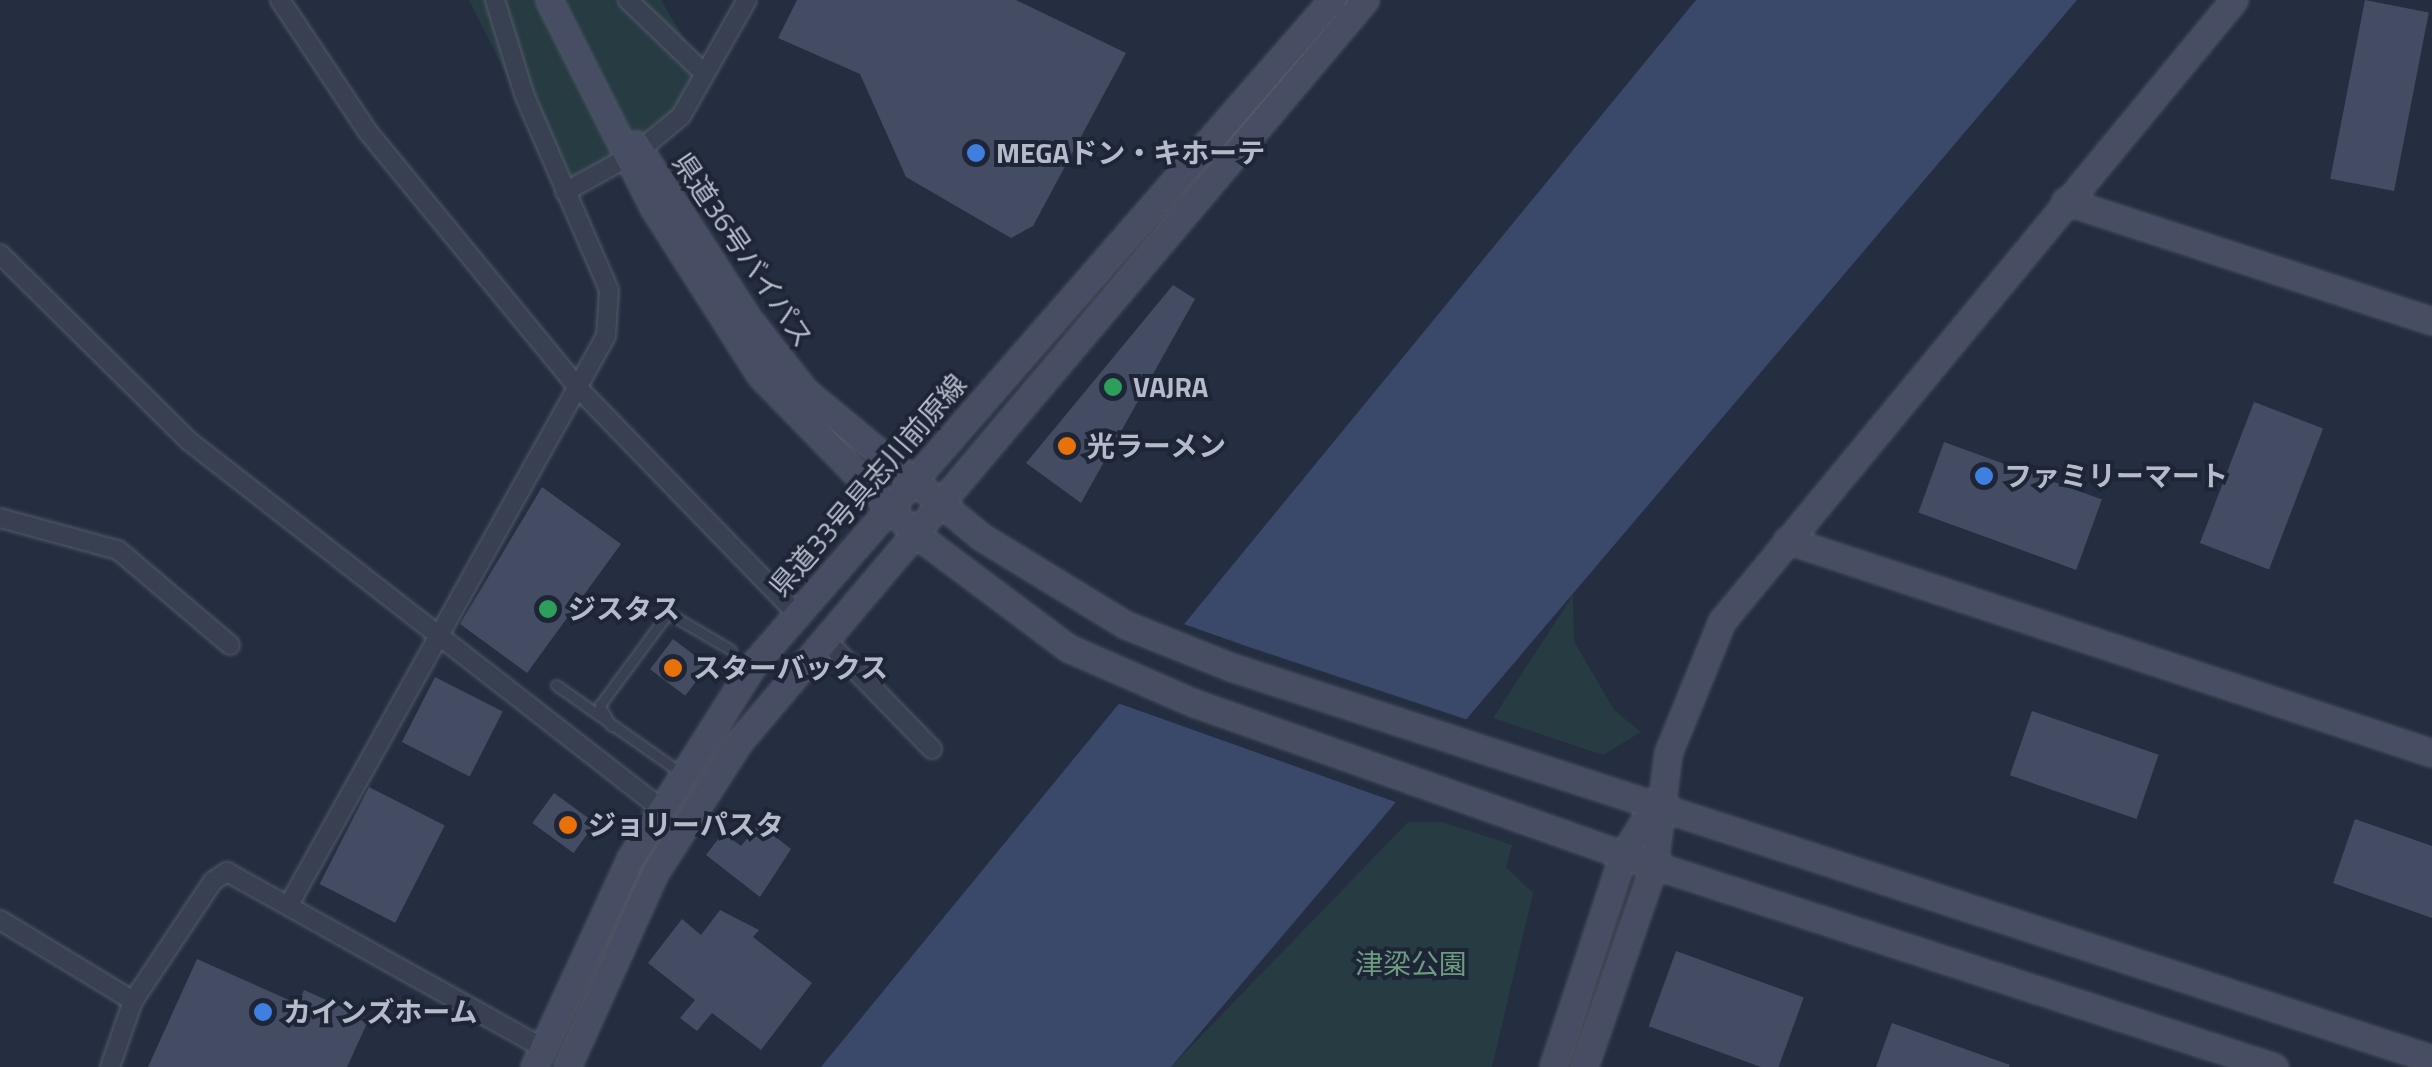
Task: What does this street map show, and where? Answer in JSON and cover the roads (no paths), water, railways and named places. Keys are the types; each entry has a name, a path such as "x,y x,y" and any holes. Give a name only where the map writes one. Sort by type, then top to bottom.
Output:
{"street":[{"path":"280,0 368,132 580,390 796,613"},
{"path":"291,901 432,637 580,390 606,336 610,290 565,192 495,0"},
{"path":"549,0 760,376 887,509 1022,619 1122,676 1654,865 2274,1067"},
{"path":"628,0 705,74"},
{"path":"565,192 629,143 671,128 747,0"},
{"name":"県道33号具志川前原線","path":"538,1058 658,807 796,613 1332,0"},
{"path":"567,1067 623,938 697,802 912,532 1365,0"},
{"path":"1553,1067 1623,854 1656,801 1702,660 1787,540 2234,0"},
{"name":"県道36号バイパス","path":"629,143 747,317 805,391 910,482"},
{"path":"2066,201 2432,322"},
{"path":"0,254 189,441 322,540 432,637 658,807"},
{"path":"910,482 1049,582 1154,638 1463,744 1656,801 2432,1059"},
{"path":"0,518 118,550 230,645"},
{"path":"1787,540 2432,754"},
{"path":"824,638 932,749"},
{"path":"1584,1067 1654,865 1656,801"},
{"path":"110,1067 133,1001 213,881 243,874 538,1058"},
{"path":"0,920 133,1001"}],"lane":[{"path":"612,726 600,705 668,613 731,650"},
{"path":"556,684 680,773"}],"water":[{"path":"1696,0 2077,0 1171,1067 821,1067"}],"place":[{"name":"MEGAドン・キホーテ","path":"976,153"},
{"name":"VAJRA","path":"1113,387"},
{"name":"光ラーメン","path":"1067,446"},
{"name":"ファミリーマート","path":"1984,476"},
{"name":"ジスタス","path":"548,609"},
{"name":"スターバックス","path":"673,668"},
{"name":"ジョリーパスタ","path":"568,825"},
{"name":"カインズホーム","path":"263,1012"}],"park label":[{"name":"津梁公園","path":"1411,964"}]}
